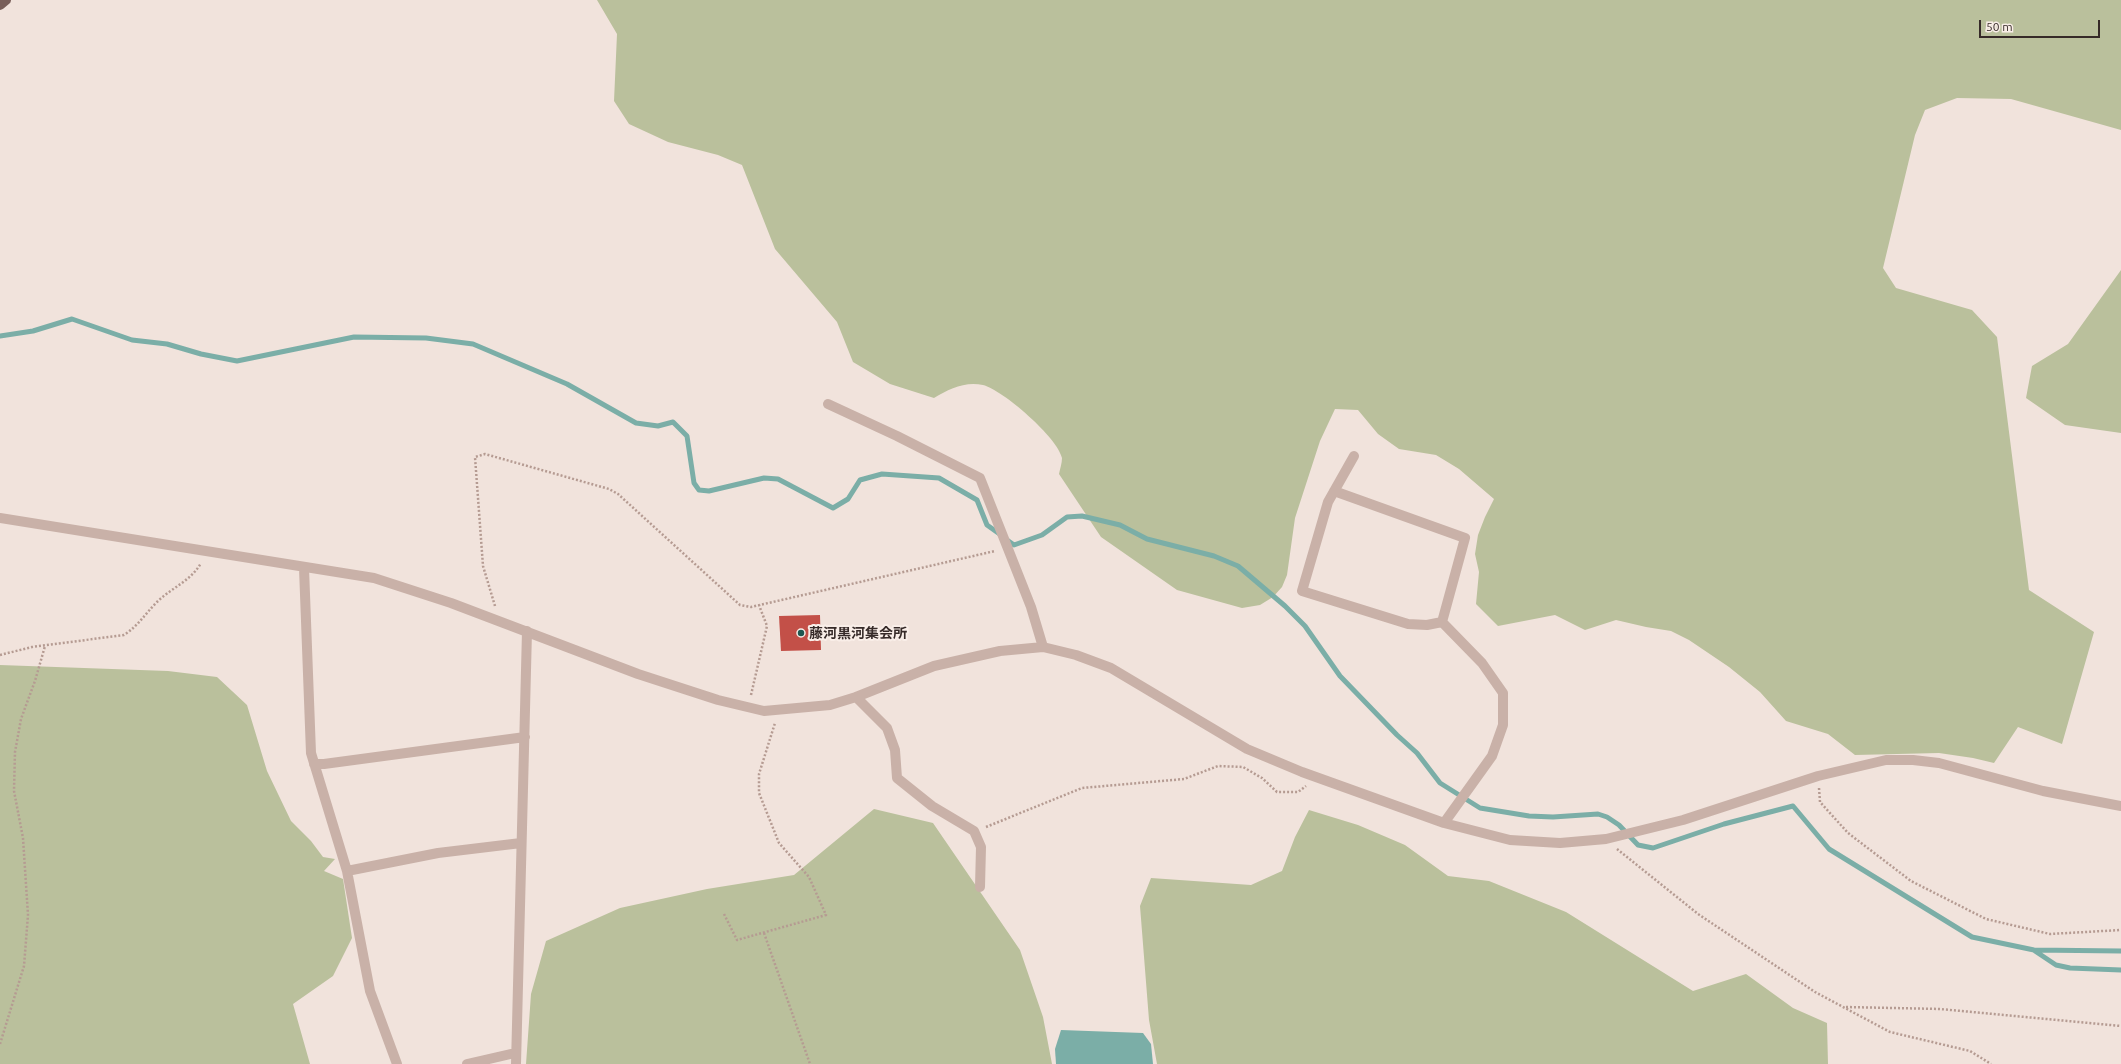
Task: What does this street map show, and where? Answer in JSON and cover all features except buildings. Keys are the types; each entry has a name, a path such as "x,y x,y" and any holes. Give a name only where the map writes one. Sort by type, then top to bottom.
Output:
{"main road":[{"path":"0,5 6,0"}],"street":[{"path":"828,404 980,478 1031,607 1044,647"},
{"path":"1354,456 1328,502 1302,591 1408,624 1427,625 1442,622"},
{"path":"1334,491 1465,538 1442,622"},
{"path":"0,518 304,568 374,578 494,619 638,674 718,700 764,711 779,711 830,705 856,697 934,666 1000,651 1044,647 1076,655 1111,668 1247,749 1314,776 1444,823 1510,840 1560,843 1606,839 1683,820 1818,776 1886,760 1913,760 1939,763 2043,791 2121,806"},
{"path":"304,568 311,753 347,871 370,991 397,1064"},
{"path":"1442,622 1482,663 1503,693 1503,725 1492,756 1458,806 1444,823"},
{"path":"516,1064 515,1053 520,946 521,843 527,631"},
{"path":"856,697 887,728 895,750 897,778 932,806 974,831 981,847 980,887"},
{"path":"314,764 324,764 524,737"},
{"path":"347,871 438,853 521,843"},
{"path":"467,1064 515,1053"}],"path":[{"path":"494,619 496,609 483,566 475,457 485,454 609,489 618,494 740,605 751,607 1007,546"},
{"path":"0,655 45,646 124,635 136,628 164,596 191,576 208,552"},
{"path":"748,708 767,626 759,605"},
{"path":"0,1044 24,966 28,915 22,838 14,791 15,752 21,719 35,681 45,646"},
{"path":"724,914 738,940 826,915 809,877 779,842 759,793 759,774 779,711"},
{"path":"974,831 1082,788 1184,779 1218,766 1243,767 1262,778 1277,792 1298,792 1314,776"},
{"path":"1818,776 1820,802 1848,833 1911,881 1986,919 2050,934 2121,930"},
{"path":"1606,839 1698,914 1815,992 1890,1032 1970,1052 1991,1064"},
{"path":"764,933 810,1064"},
{"path":"1845,1007 1940,1009 2121,1026"}],"green space":[{"path":"597,0 2121,0 2121,130 2011,99 1957,98 1925,110 1915,135 1883,268 1896,288 1972,310 1997,337 2029,590 2094,632 2062,744 2018,727 1994,763 1939,753 1855,755 1828,734 1786,721 1760,692 1729,667 1689,640 1671,631 1616,620 1585,630 1555,615 1498,626 1476,604 1479,572 1475,554 1478,535 1494,499 1459,469 1436,455 1399,449 1378,434 1358,410 1335,409 1320,441 1295,518 1287,575 1282,587 1273,597 1260,605 1242,608 1177,590 1101,537 1059,474 1062,458 1058,449 1041,427 1016,405 992,389 976,384 964,385 951,389 934,398 890,384 853,362 837,322 775,249 742,165 718,155 668,142 629,124 614,101 617,34"},
{"path":"2121,270 2121,433 2065,425 2026,398 2032,366 2068,344"},
{"path":"0,665 168,671 217,677 247,705 267,771 291,821 311,841 323,857 335,859 324,871 343,879 352,938 333,976 293,1004 310,1064 0,1064"},
{"path":"874,809 933,823 1020,950 1043,1017 1052,1064 526,1064 531,994 546,941 620,908 707,889 794,875"},
{"path":"1309,810 1358,825 1405,845 1448,876 1489,881 1566,912 1693,991 1746,974 1793,1008 1827,1023 1828,1064 1157,1064 1149,1020 1140,906 1151,878 1251,885 1282,871 1295,837"}],"water":[{"path":"1061,1030 1143,1033 1151,1044 1153,1064 1056,1064 1055,1049"}],"waterway":[{"path":"0,336 33,331 72,319 132,340 167,344 201,354 237,361 354,337 426,338 473,344 567,384 636,423 658,426 673,422 687,436 694,483 699,490 709,491 764,478 778,479 833,508 848,499 860,480 882,474 939,478 977,500 987,525 1001,535"},
{"path":"1007,540 1014,545 1042,535 1067,517 1082,516 1120,525 1147,539 1214,556 1238,566 1285,606 1305,626 1340,676 1397,735 1417,753 1440,783 1480,808 1529,816 1553,817 1598,814 1607,817 1619,825 1638,845 1653,848 1724,824 1793,806 1829,849 1972,937 2034,950 2121,951"},
{"path":"2035,951 2056,965 2070,968 2121,970"}],"place":[{"name":"藤河黒河集会所","path":"801,633"}]}
